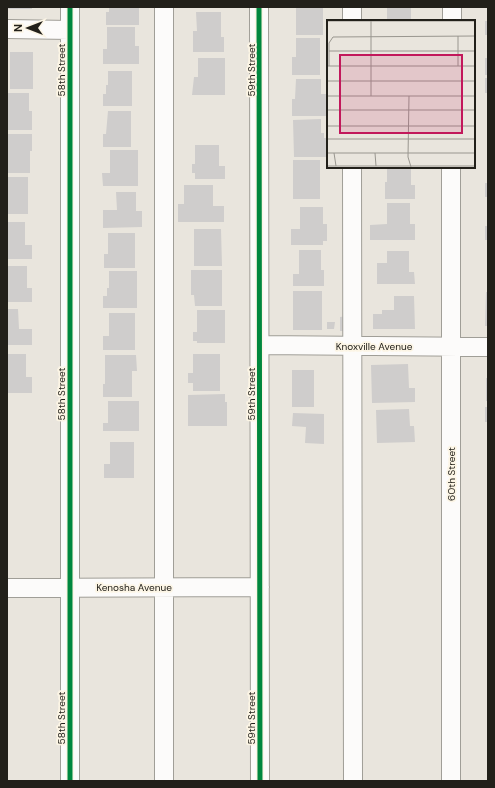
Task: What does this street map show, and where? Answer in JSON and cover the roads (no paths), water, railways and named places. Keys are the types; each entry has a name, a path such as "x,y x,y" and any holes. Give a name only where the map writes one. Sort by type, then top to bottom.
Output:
{"street":[{"name":"58th Street","path":"70,7 70,781"},
{"path":"164,7 164,781"},
{"name":"59th Street","path":"259,7 260,781"},
{"path":"352,7 352,20"},
{"path":"452,7 452,20"},
{"path":"7,29 70,30"},
{"path":"352,168 353,781"},
{"name":"60th Street","path":"451,168 451,781"},
{"name":"Knoxville Avenue","path":"260,345 488,347"},
{"name":"Kenosha Avenue","path":"7,588 260,587"}]}
